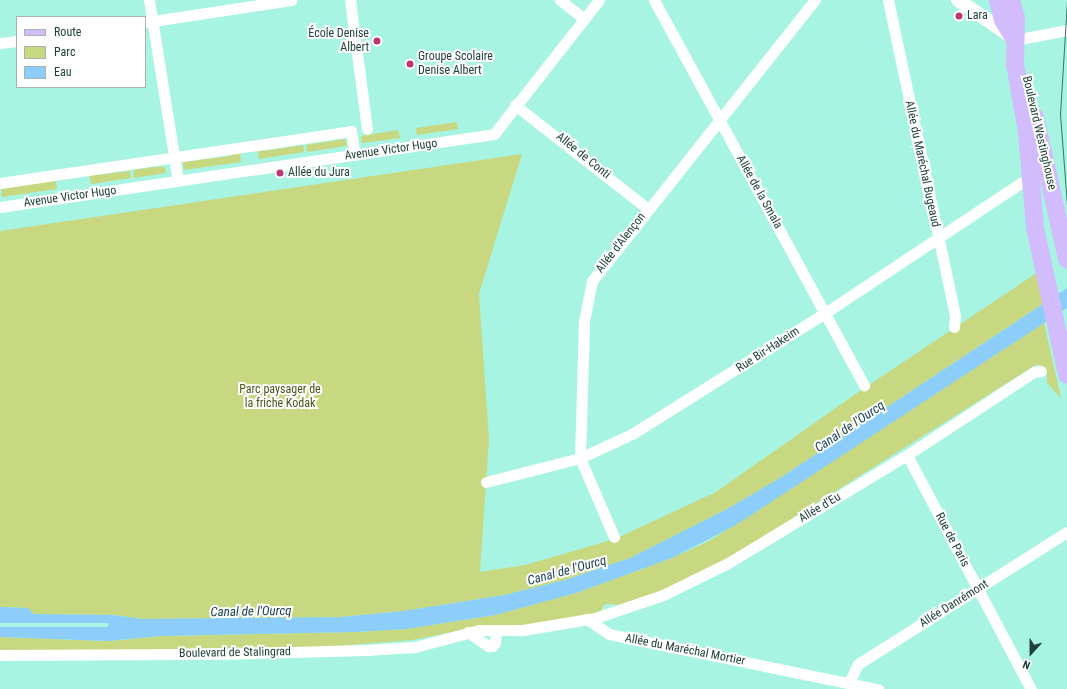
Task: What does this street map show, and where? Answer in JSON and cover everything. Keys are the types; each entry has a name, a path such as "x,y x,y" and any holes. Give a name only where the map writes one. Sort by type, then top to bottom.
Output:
{"main road":[{"name":"Boulevard Westinghouse","path":"998,0 1003,20 1015,40 1053,192 1067,259"},
{"name":"Boulevard Westinghouse","path":"1011,0 1016,18 1015,64 1027,132 1035,228 1067,375"}],"street":[{"path":"149,0 149,22 178,181"},
{"path":"149,22 291,0"},
{"path":"350,0 367,129"},
{"path":"560,0 584,19"},
{"name":"Avenue Victor Hugo","path":"0,207 494,134 599,0"},
{"name":"Allée de la Smala","path":"654,0 864,385"},
{"name":"Allée d'Alençon","path":"614,537 580,458 584,321 592,281 815,0"},
{"name":"Allée du Maréchal Bugeaud","path":"888,0 955,316 954,327"},
{"path":"958,0 1015,40 1067,30"},
{"path":"0,43 16,41"},
{"name":"Allée de Conti","path":"516,104 648,209"},
{"name":"Avenue Victor Hugo","path":"0,183 174,159 351,131 355,155"},
{"path":"1032,178 1044,179 1053,192"},
{"name":"Rue Bir-Hakeim","path":"486,482 580,458 663,417 825,313 938,237 1032,178"},
{"name":"Allée d'Eu","path":"587,619 663,595 728,563 907,456 1034,372 1041,371"},
{"name":"Rue de Paris","path":"907,456 1031,689"},
{"name":"Allée Danrémont","path":"849,683 858,664 1067,532"},
{"path":"468,632 523,630 587,619"},
{"name":"Allée du Maréchal Mortier","path":"587,619 609,634 878,689"},
{"path":"468,632 488,646 492,646 496,643 496,630"},
{"name":"Boulevard de Stalingrad","path":"0,655 219,654 366,650 415,646 468,632"}],"green space":[{"path":"457,122 458,129 417,135 416,128"},
{"path":"398,130 400,138 362,143 361,136"},
{"path":"345,139 347,146 307,152 306,145"},
{"path":"303,145 304,152 259,159 258,151 251,152 251,149 264,147 265,151"},
{"path":"240,151 241,162 184,170 183,162 230,156 230,152"},
{"name":"Parc paysager de la friche Kodak","path":"522,154 479,294 489,439 480,572 525,565 615,539 716,492 860,391 1044,268 1050,299 780,478 729,508 630,558 565,580 504,595 404,611 341,617 143,619 113,615 34,614 28,608 0,607 0,231"},
{"path":"165,167 166,173 134,178 133,170"},
{"path":"99,171 99,175 130,171 131,178 91,184 89,173"},
{"path":"55,178 57,189 2,197 1,189 46,182 46,179"},
{"path":"1044,323 1061,398 1047,383 1047,370 1037,364 728,559 665,589 623,605 605,604 599,613 526,626 463,630 412,640 322,647 0,652 0,637 108,641 162,636 355,632 406,629 495,615 576,593 672,558 711,540"}],"water":[{"path":"1067,288 1067,308 736,525 672,558 576,593 495,615 406,629 355,632 162,636 108,641 0,637 0,627 107,627 109,625 108,623 0,623 0,607 28,608 34,614 113,615 143,619 341,617 404,611 504,595 565,580 630,558 729,508 780,478"}],"tram line":[{"path":"1067,0 1060,114 1067,206"}],"place":[{"name":"Lara","path":"959,16"},
{"name":"École Denise Albert","path":"377,41"},
{"name":"Groupe Scolaire Denise Albert","path":"410,64"},
{"name":"Allée du Jura","path":"280,173"}],"water label":[{"name":"Canal de l'Ourcq","path":"850,427"},
{"name":"Canal de l'Ourcq","path":"567,571"},
{"name":"Canal de l'Ourcq","path":"251,612"}]}
